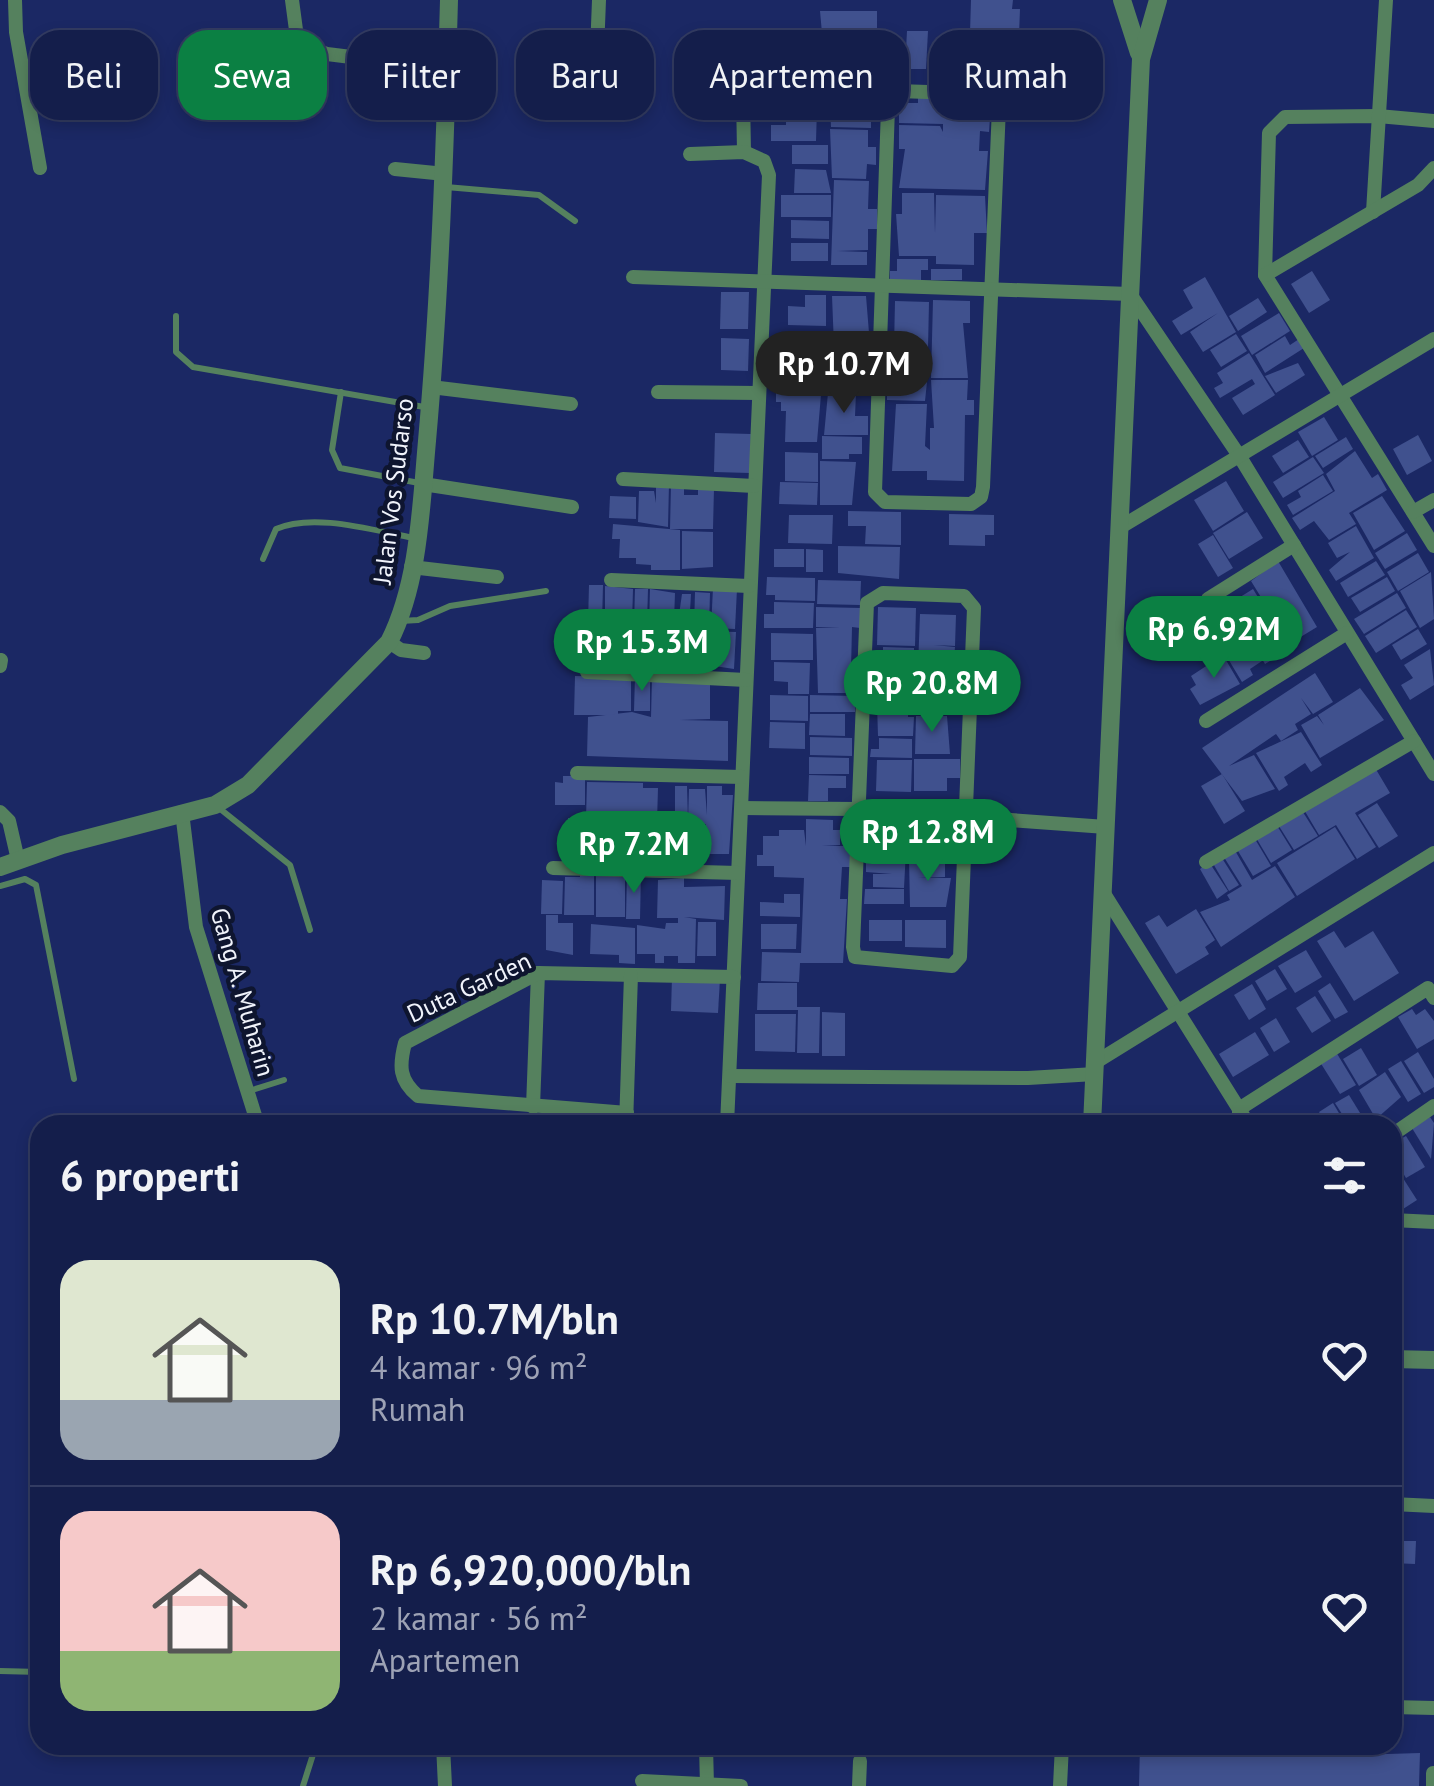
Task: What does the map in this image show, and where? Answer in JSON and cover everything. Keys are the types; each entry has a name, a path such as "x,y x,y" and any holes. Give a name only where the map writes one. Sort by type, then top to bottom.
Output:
{"street":[{"path":"16,0 16,32 40,168"},
{"path":"292,0 298,45 347,56"},
{"name":"Jalan Vos Sudarso","path":"449,30 450,0"},
{"path":"598,30 599,0"},
{"path":"1140,59 1125,0 1146,0"},
{"path":"1093,1115 1140,59 1158,0"},
{"path":"1373,212 1386,0"},
{"path":"897,92 990,94 997,98 983,487 981,497 971,504 884,502 875,492 883,282 890,96 897,92"},
{"path":"1434,120 1378,116 1285,118 1276,122 1270,133 1265,275 1434,546"},
{"name":"Jalan Vos Sudarso","path":"9,863 215,805 248,785 389,642 400,621 412,567 423,484 447,120"},
{"path":"744,120 744,152"},
{"path":"690,154 744,152 764,161 768,170 728,1115"},
{"path":"1265,275 1418,185 1434,168"},
{"path":"395,170 445,180"},
{"path":"633,277 883,282 1130,294"},
{"path":"1130,294 1240,457 1434,774"},
{"path":"1119,528 1434,339"},
{"path":"431,387 571,404"},
{"path":"658,392 758,394"},
{"path":"622,480 754,486"},
{"path":"423,484 572,507"},
{"path":"1413,512 1434,500"},
{"path":"1208,600 1294,545"},
{"path":"412,567 497,577"},
{"path":"611,580 749,586"},
{"path":"883,593 964,596 974,608 967,816 960,957 952,966 855,957 868,603 883,593"},
{"path":"1206,721 1348,633"},
{"path":"389,642 401,650 424,653"},
{"path":"587,672 746,680"},
{"path":"1206,862 1414,741"},
{"path":"576,774 742,777"},
{"path":"742,808 858,809 1106,828"},
{"path":"0,812 9,821 9,863"},
{"name":"Gang A. Muharin","path":"182,812 196,927 255,1115"},
{"path":"730,1076 1028,1078 1095,1068 1177,1010 1434,854"},
{"path":"553,868 738,873"},
{"path":"1103,892 1238,1115"},
{"path":"533,1107 538,973"},
{"name":"Duta Garden","path":"580,1115 418,1096 404,1084 400,1062 404,1042 538,973 734,977"},
{"path":"627,1115 631,975"},
{"path":"1242,1115 1428,988 1434,998"},
{"path":"1402,1127 1434,1106"},
{"path":"1402,1220 1434,1222"},
{"path":"1402,1359 1434,1360"},
{"path":"1402,1504 1434,1506"},
{"path":"1402,1707 1434,1708 1434,1692"},
{"path":"443,1755 445,1786"},
{"path":"706,1755 707,1785"},
{"path":"1060,1786 1062,1755"},
{"path":"859,1786 860,1761"},
{"path":"1433,1773 1433,1786"},
{"path":"642,1780 741,1786"}],"lane":[{"path":"445,180 539,196 576,221"},
{"path":"176,316 176,352 193,367 430,408"},
{"path":"341,392 332,450 340,468 423,484"},
{"path":"263,559 276,528 288,524 311,522 416,538"},
{"path":"400,621 418,620 450,606 546,591"},
{"path":"215,805 290,865 310,930"},
{"path":"0,886 25,879 36,885 74,1079"},
{"path":"249,1091 284,1080"},
{"path":"0,1672 30,1672"},
{"path":"303,1786 313,1755"}],"building":[{"path":"971,0 1013,0 1012,9 1020,9 1019,30 970,30"},
{"path":"820,11 877,11 877,30 822,30"},
{"path":"909,31 928,31 926,69 909,69"},
{"path":"918,93 929,93 929,120 990,120 989,132 980,131 979,151 988,151 985,190 899,188 905,149 899,149 899,125 940,126 943,132 943,124 899,123 909,120 909,103 918,103"},
{"path":"786,120 817,120 816,141 771,141 771,125 786,125"},
{"path":"831,120 871,120 871,128 831,127"},
{"path":"830,129 868,130 868,147 876,147 876,165 867,164 866,179 832,178"},
{"path":"792,145 828,145 828,164 792,164"},
{"path":"795,169 826,170 831,193 794,193"},
{"path":"834,180 869,181 868,209 877,209 877,229 868,229 868,250 837,251 867,252 867,265 831,265"},
{"path":"902,193 934,193 935,233 936,195 985,196 987,233 974,233 974,265 936,264 936,256 899,256 896,214 902,214"},
{"path":"781,195 831,195 831,217 781,217"},
{"path":"791,220 829,221 829,239 791,238"},
{"path":"791,243 828,243 828,261 791,261"},
{"path":"897,259 928,259 928,270 921,270 921,283 890,281 890,271 897,271"},
{"path":"931,269 962,269 962,280 931,280"},
{"path":"1312,271 1330,300 1309,313 1291,284"},
{"path":"1205,277 1236,332 1203,352 1190,332 1218,313 1181,335 1172,321 1193,308 1183,290"},
{"path":"721,292 749,292 748,329 720,329"},
{"path":"805,295 826,295 826,326 788,325 788,306 805,307"},
{"path":"832,296 866,296 870,345 862,345 861,371 843,370 843,375 864,375 864,392 825,391 830,346 834,346"},
{"path":"1258,298 1267,312 1238,331 1229,316"},
{"path":"933,300 970,301 970,323 963,323 968,378 931,378"},
{"path":"895,301 929,302 928,348 894,347"},
{"path":"1279,313 1290,331 1252,355 1241,336"},
{"path":"808,334 823,334 823,364 785,359 785,339 808,339"},
{"path":"1236,334 1247,351 1221,367 1210,350"},
{"path":"1285,336 1290,345 1299,339 1304,348 1265,373 1255,355"},
{"path":"721,338 749,339 748,371 721,370"},
{"path":"897,350 928,350 928,361 896,361"},
{"path":"1249,353 1275,395 1243,415 1232,398 1255,384 1252,379 1220,398 1214,388 1223,383 1217,373"},
{"path":"899,363 929,363 925,401 887,400 887,384 893,384"},
{"path":"1298,363 1305,375 1276,393 1265,376"},
{"path":"810,371 823,371 817,442 785,442 786,411 781,411 781,402 776,402 776,390 794,390 794,382 810,382"},
{"path":"931,380 968,380 967,400 974,400 974,415 965,415 964,481 927,480 927,471 892,471 896,404 927,404 925,446 930,450 930,428 934,428"},
{"path":"828,393 856,393 855,416 868,416 868,435 824,435"},
{"path":"1324,417 1338,440 1312,456 1298,432"},
{"path":"715,433 751,434 750,473 714,472"},
{"path":"1418,435 1432,461 1407,475 1393,449"},
{"path":"822,436 862,437 862,454 849,454 849,459 822,459"},
{"path":"1346,437 1353,449 1323,468 1315,456"},
{"path":"1298,440 1309,457 1283,473 1272,456"},
{"path":"1355,451 1372,478 1378,474 1387,490 1349,513 1356,524 1329,540 1314,521 1300,530 1292,518 1335,491 1326,474"},
{"path":"785,452 818,453 818,482 785,481"},
{"path":"1313,457 1324,473 1283,498 1273,482"},
{"path":"820,461 856,462 852,505 820,505"},
{"path":"1323,475 1333,491 1293,515 1287,505 1301,497 1298,491"},
{"path":"1226,481 1244,511 1213,531 1194,500"},
{"path":"780,482 818,483 817,505 779,504"},
{"path":"656,484 669,484 668,527 638,522 639,491 654,491 656,503"},
{"path":"671,484 684,484 684,495 698,495 698,487 714,488 713,529 670,529"},
{"path":"610,496 636,497 636,519 609,518"},
{"path":"1382,496 1405,531 1374,550 1353,513"},
{"path":"848,511 901,512 901,545 865,544 866,526 848,526"},
{"path":"1247,512 1263,538 1229,559 1213,533"},
{"path":"949,514 994,515 994,535 985,535 985,546 949,545"},
{"path":"789,515 833,515 832,544 788,543"},
{"path":"613,524 680,530 680,570 651,570 651,565 636,564 636,558 619,558 620,539 612,539"},
{"path":"1356,526 1374,558 1336,581 1329,570 1350,552 1337,558 1328,543"},
{"path":"682,531 713,532 713,567 682,569"},
{"path":"1407,533 1417,550 1385,569 1375,553"},
{"path":"1213,535 1233,568 1218,577 1198,544"},
{"path":"838,546 900,547 899,579 838,573"},
{"path":"774,549 804,549 804,567 774,567"},
{"path":"806,549 823,550 823,572 806,572"},
{"path":"1418,553 1429,572 1398,591 1387,572"},
{"path":"1278,561 1317,627 1294,641 1279,616 1286,608 1273,617 1251,581"},
{"path":"1376,561 1385,575 1348,597 1340,583"},
{"path":"1431,572 1434,619 1420,628 1400,591"},
{"path":"767,577 815,578 815,601 775,600 775,595 766,595"},
{"path":"1387,577 1395,591 1360,612 1351,598"},
{"path":"818,580 861,581 860,605 817,604"},
{"path":"589,585 603,585 602,623 588,623"},
{"path":"605,586 633,589 632,624 605,624"},
{"path":"713,588 737,589 735,629 711,628"},
{"path":"635,589 648,589 647,624 634,624"},
{"path":"650,589 675,593 674,621 649,626"},
{"path":"1253,589 1269,615 1253,625 1237,599"},
{"path":"695,592 710,593 709,628 694,628"},
{"path":"1397,593 1406,608 1364,634 1354,619"},
{"path":"682,594 691,594 689,629 677,629"},
{"path":"1220,598 1226,607 1235,601 1251,627 1232,638 1211,604"},
{"path":"774,602 814,603 813,628 764,628 764,614 774,614"},
{"path":"816,607 861,608 860,628 852,627 851,670 857,670 857,682 849,681 849,693 818,693 816,628 840,627 816,627"},
{"path":"878,607 916,608 915,646 877,645"},
{"path":"1406,610 1417,627 1376,653 1365,636"},
{"path":"920,614 956,615 955,646 934,645 955,647 953,668 918,667"},
{"path":"1277,618 1295,648 1277,658 1260,629"},
{"path":"606,625 606,661 578,665 578,626"},
{"path":"608,626 620,626 620,664 608,664"},
{"path":"622,626 652,629 652,658 621,658"},
{"path":"654,628 666,628 666,664 654,664"},
{"path":"1258,629 1275,658 1265,664 1248,635"},
{"path":"1418,629 1427,644 1401,660 1392,645"},
{"path":"668,631 682,631 682,666 667,666"},
{"path":"709,631 736,632 734,669 708,665"},
{"path":"771,633 813,634 813,660 771,660"},
{"path":"1247,636 1262,661 1250,669 1253,675 1242,682 1224,652"},
{"path":"883,647 914,648 914,665 883,665"},
{"path":"1430,649 1434,685 1410,700 1401,685 1413,678 1404,665"},
{"path":"1223,655 1240,684 1200,705 1190,689 1196,685 1191,676"},
{"path":"774,662 810,663 809,694 788,694 788,682 774,681"},
{"path":"884,670 913,670 912,703 870,703 871,688 884,688"},
{"path":"917,670 959,671 958,691 952,691 952,715 915,714 915,691 935,691 916,690"},
{"path":"1315,673 1333,702 1313,714 1301,698 1311,714 1295,724 1298,730 1281,741 1276,734 1229,766 1254,755 1275,789 1242,801 1202,748"},
{"path":"575,676 631,677 631,711 618,711 618,715 574,715"},
{"path":"635,676 650,677 650,711 634,711"},
{"path":"652,678 710,681 710,719 680,720 728,721 728,761 587,756 588,717 632,712 651,717"},
{"path":"1360,688 1384,720 1320,758 1301,725 1317,716 1324,725 1318,715"},
{"path":"770,695 808,696 808,721 770,720"},
{"path":"810,695 855,696 855,712 810,712"},
{"path":"877,704 908,705 908,717 914,717 913,736 878,736"},
{"path":"810,714 845,714 845,736 809,735"},
{"path":"916,716 947,716 950,754 915,754"},
{"path":"770,722 805,723 805,749 769,748"},
{"path":"1301,732 1322,765 1311,772 1305,763 1284,777 1288,785 1279,791 1256,753"},
{"path":"810,737 852,738 852,756 810,755"},
{"path":"879,738 912,739 912,758 870,757 871,749 879,749"},
{"path":"809,757 849,758 849,774 809,774"},
{"path":"914,759 960,759 960,778 947,778 947,791 914,791"},
{"path":"877,760 912,760 911,792 876,791"},
{"path":"1374,766 1390,793 1355,813 1376,847 1357,859 1336,825 1319,835 1303,808"},
{"path":"1222,774 1245,811 1224,824 1201,786"},
{"path":"809,775 846,776 846,788 828,788 828,801 808,801"},
{"path":"563,776 585,776 585,805 555,805 555,782 563,783"},
{"path":"587,782 643,783 643,788 658,788 657,822 611,819 675,825 675,786 687,786 688,820 689,789 705,789 707,815 707,786 722,786 722,795 733,795 729,854 705,854 706,824 688,824 688,856 674,856 674,862 643,862 644,851 629,851 629,856 612,856 612,849 583,853 583,820 601,820 586,818"},
{"path":"1377,803 1398,836 1379,848 1358,815"},
{"path":"1301,809 1318,836 1294,850 1277,823"},
{"path":"568,818 581,818 581,860 568,859"},
{"path":"806,819 833,820 833,830 840,830 840,845 822,846 850,846 850,867 842,867 840,899 847,899 843,963 800,963 799,982 761,981 762,952 801,953 804,878 774,877 774,866 757,866 757,855 763,855 763,836 779,836 779,830 804,830 806,846"},
{"path":"1276,824 1292,850 1271,863 1255,836"},
{"path":"874,826 897,826 897,831 907,831 904,888 873,887 873,874 892,874 866,872 866,859 873,859"},
{"path":"1335,827 1355,859 1297,896 1277,863"},
{"path":"910,835 944,835 944,858 910,858"},
{"path":"1255,839 1271,866 1253,876 1235,846"},
{"path":"1233,847 1252,880 1275,866 1295,897 1221,947 1200,912 1230,900 1227,895 1242,886 1222,854"},
{"path":"1220,855 1239,885 1229,891 1211,860"},
{"path":"909,860 945,861 945,877 918,878 951,878 946,907 910,907"},
{"path":"1209,862 1228,891 1217,899 1200,869"},
{"path":"580,871 594,871 594,915 564,915 565,877 580,877"},
{"path":"596,871 625,873 625,917 596,917"},
{"path":"627,873 641,873 640,919 626,919"},
{"path":"684,878 684,887 725,886 724,920 684,917 696,919 695,963 678,963 678,956 664,956 664,963 655,963 655,954 637,954 637,925 665,929 666,923 678,923 678,918 657,918 658,880"},
{"path":"542,880 563,881 562,914 541,914"},
{"path":"865,889 904,889 904,904 864,904"},
{"path":"784,894 800,894 800,917 760,916 760,902 784,903"},
{"path":"1196,909 1215,940 1205,947 1209,954 1176,974 1145,923 1159,915 1167,927"},
{"path":"546,915 558,915 558,923 573,923 573,955 546,950"},
{"path":"869,920 902,920 902,941 869,941"},
{"path":"905,920 946,920 946,948 905,947"},
{"path":"698,922 716,922 716,956 697,956"},
{"path":"591,924 635,928 635,964 619,963 619,955 590,954"},
{"path":"761,924 797,924 796,949 761,949"},
{"path":"1334,931 1345,948 1373,931 1399,973 1354,1001 1317,941"},
{"path":"1306,950 1322,977 1295,993 1278,966"},
{"path":"1275,969 1287,989 1267,1001 1255,981"},
{"path":"672,977 720,979 718,1013 671,1011"},
{"path":"758,983 797,983 797,1007 820,1007 819,1053 797,1053 798,1010 757,1010"},
{"path":"1330,983 1348,1012 1335,1019 1318,991"},
{"path":"1252,984 1266,1009 1249,1020 1234,995"},
{"path":"1315,996 1331,1021 1312,1033 1296,1008"},
{"path":"1412,1009 1416,1015 1425,1009 1434,1021 1434,1039 1417,1049 1398,1017"},
{"path":"822,1012 845,1013 845,1056 822,1056"},
{"path":"755,1014 796,1014 795,1052 755,1051"},
{"path":"1276,1018 1290,1042 1274,1052 1260,1028"},
{"path":"1255,1032 1269,1055 1233,1077 1219,1054"},
{"path":"1361,1048 1377,1075 1359,1086 1343,1059"},
{"path":"1336,1052 1356,1085 1340,1094 1320,1062"},
{"path":"1418,1052 1434,1079 1434,1087 1424,1093 1404,1061"},
{"path":"1401,1061 1421,1094 1408,1102 1388,1069"},
{"path":"1385,1072 1401,1097 1381,1115 1374,1115 1359,1090"},
{"path":"1349,1095 1361,1115 1343,1115 1335,1103"},
{"path":"1333,1103 1340,1115 1321,1115 1319,1112"},
{"path":"1430,1117 1434,1123 1431,1159 1412,1128"},
{"path":"1406,1136 1425,1167 1406,1178 1402,1171 1402,1138"},
{"path":"1402,1177 1417,1200 1402,1207"},
{"path":"1402,1541 1416,1541 1415,1564 1402,1563"},
{"path":"1420,1753 1419,1786 1139,1786 1140,1755"}]}
